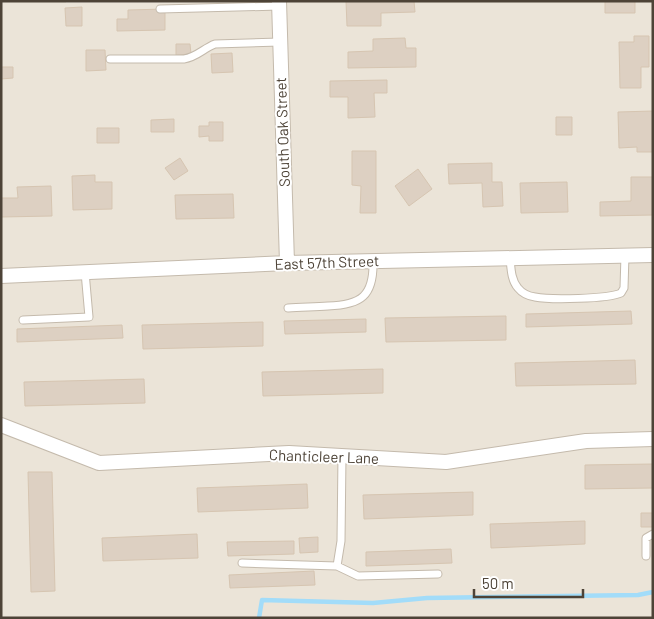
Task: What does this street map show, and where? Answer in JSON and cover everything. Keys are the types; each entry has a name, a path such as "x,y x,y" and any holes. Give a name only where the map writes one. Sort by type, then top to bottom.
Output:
{"street":[{"name":"South Oak Street","path":"279,4 287,263"},
{"name":"East 57th Street","path":"1,276 287,263 653,255"},
{"name":"Chanticleer Lane","path":"1,425 99,463 289,453 446,462 586,441 653,439"}],"lane":[{"path":"160,8 279,4"},
{"path":"110,60 184,59 193,57 206,47 215,44 280,42"},
{"path":"510,258 514,282 518,288 528,295 542,298 607,297 621,293 624,288 625,255"},
{"path":"288,308 349,305 360,300 368,292 371,283 373,261"},
{"path":"23,320 89,317 85,272"},
{"path":"337,566 341,540 342,456"},
{"path":"646,556 646,538 653,534"},
{"path":"242,563 337,566 358,576 438,574"}],"shaded area":[{"path":"1,1 66,1 66,3 653,1 653,618 1,618"}],"building":[{"path":"346,1 414,1 415,12 381,13 381,26 347,26"},
{"path":"605,1 635,1 635,13 605,13"},
{"path":"82,7 82,26 66,26 65,8"},
{"path":"165,9 165,30 117,31 117,19 128,19 128,10"},
{"path":"634,36 649,36 649,67 641,67 641,88 620,88 619,42 634,42"},
{"path":"405,38 406,48 416,48 416,67 348,68 348,52 373,51 373,39"},
{"path":"176,44 190,44 191,54 176,55"},
{"path":"86,50 105,50 106,70 86,71"},
{"path":"232,53 233,72 212,73 211,54"},
{"path":"1,67 13,67 13,78 1,79"},
{"path":"387,80 387,93 374,93 375,117 348,118 348,97 330,97 330,81"},
{"path":"653,111 653,152 637,152 637,147 619,148 618,112"},
{"path":"556,117 572,117 572,135 556,135"},
{"path":"174,119 174,132 151,132 151,120"},
{"path":"209,122 223,122 223,141 209,141 209,136 199,137 199,126 209,126"},
{"path":"97,128 119,128 119,143 97,143"},
{"path":"352,151 376,151 376,213 360,213 361,186 352,185"},
{"path":"180,158 188,171 174,180 165,168"},
{"path":"492,163 492,182 502,182 503,206 483,207 482,183 449,184 448,164"},
{"path":"418,169 432,189 409,206 395,186"},
{"path":"95,175 95,182 112,182 112,209 73,210 72,176"},
{"path":"631,177 653,177 653,215 600,216 600,202 631,201"},
{"path":"567,182 568,212 521,213 520,183"},
{"path":"51,186 52,216 1,217 1,198 18,198 17,187"},
{"path":"233,194 234,218 176,219 175,195"},
{"path":"631,311 632,324 526,327 526,314"},
{"path":"506,316 506,340 386,342 385,318"},
{"path":"366,319 366,332 285,334 284,321"},
{"path":"263,322 263,346 143,349 142,325"},
{"path":"122,325 123,338 17,342 17,329"},
{"path":"635,360 636,384 516,386 515,363"},
{"path":"383,369 383,393 263,396 262,372"},
{"path":"144,379 145,403 25,406 24,382"},
{"path":"653,464 653,488 585,489 585,465"},
{"path":"28,472 52,472 55,591 31,592"},
{"path":"307,484 308,508 198,512 197,488"},
{"path":"473,492 473,515 364,519 363,495"},
{"path":"641,513 653,513 653,527 641,527"},
{"path":"585,521 585,544 491,548 490,524"},
{"path":"197,534 198,558 103,561 102,538"},
{"path":"318,537 318,552 300,553 299,538"},
{"path":"294,541 294,554 228,556 227,542"},
{"path":"451,549 452,563 366,566 366,552"},
{"path":"314,571 315,585 230,588 229,575"}],"waterway":[{"path":"259,618 262,600 373,603 427,598 638,595 653,592"}]}
